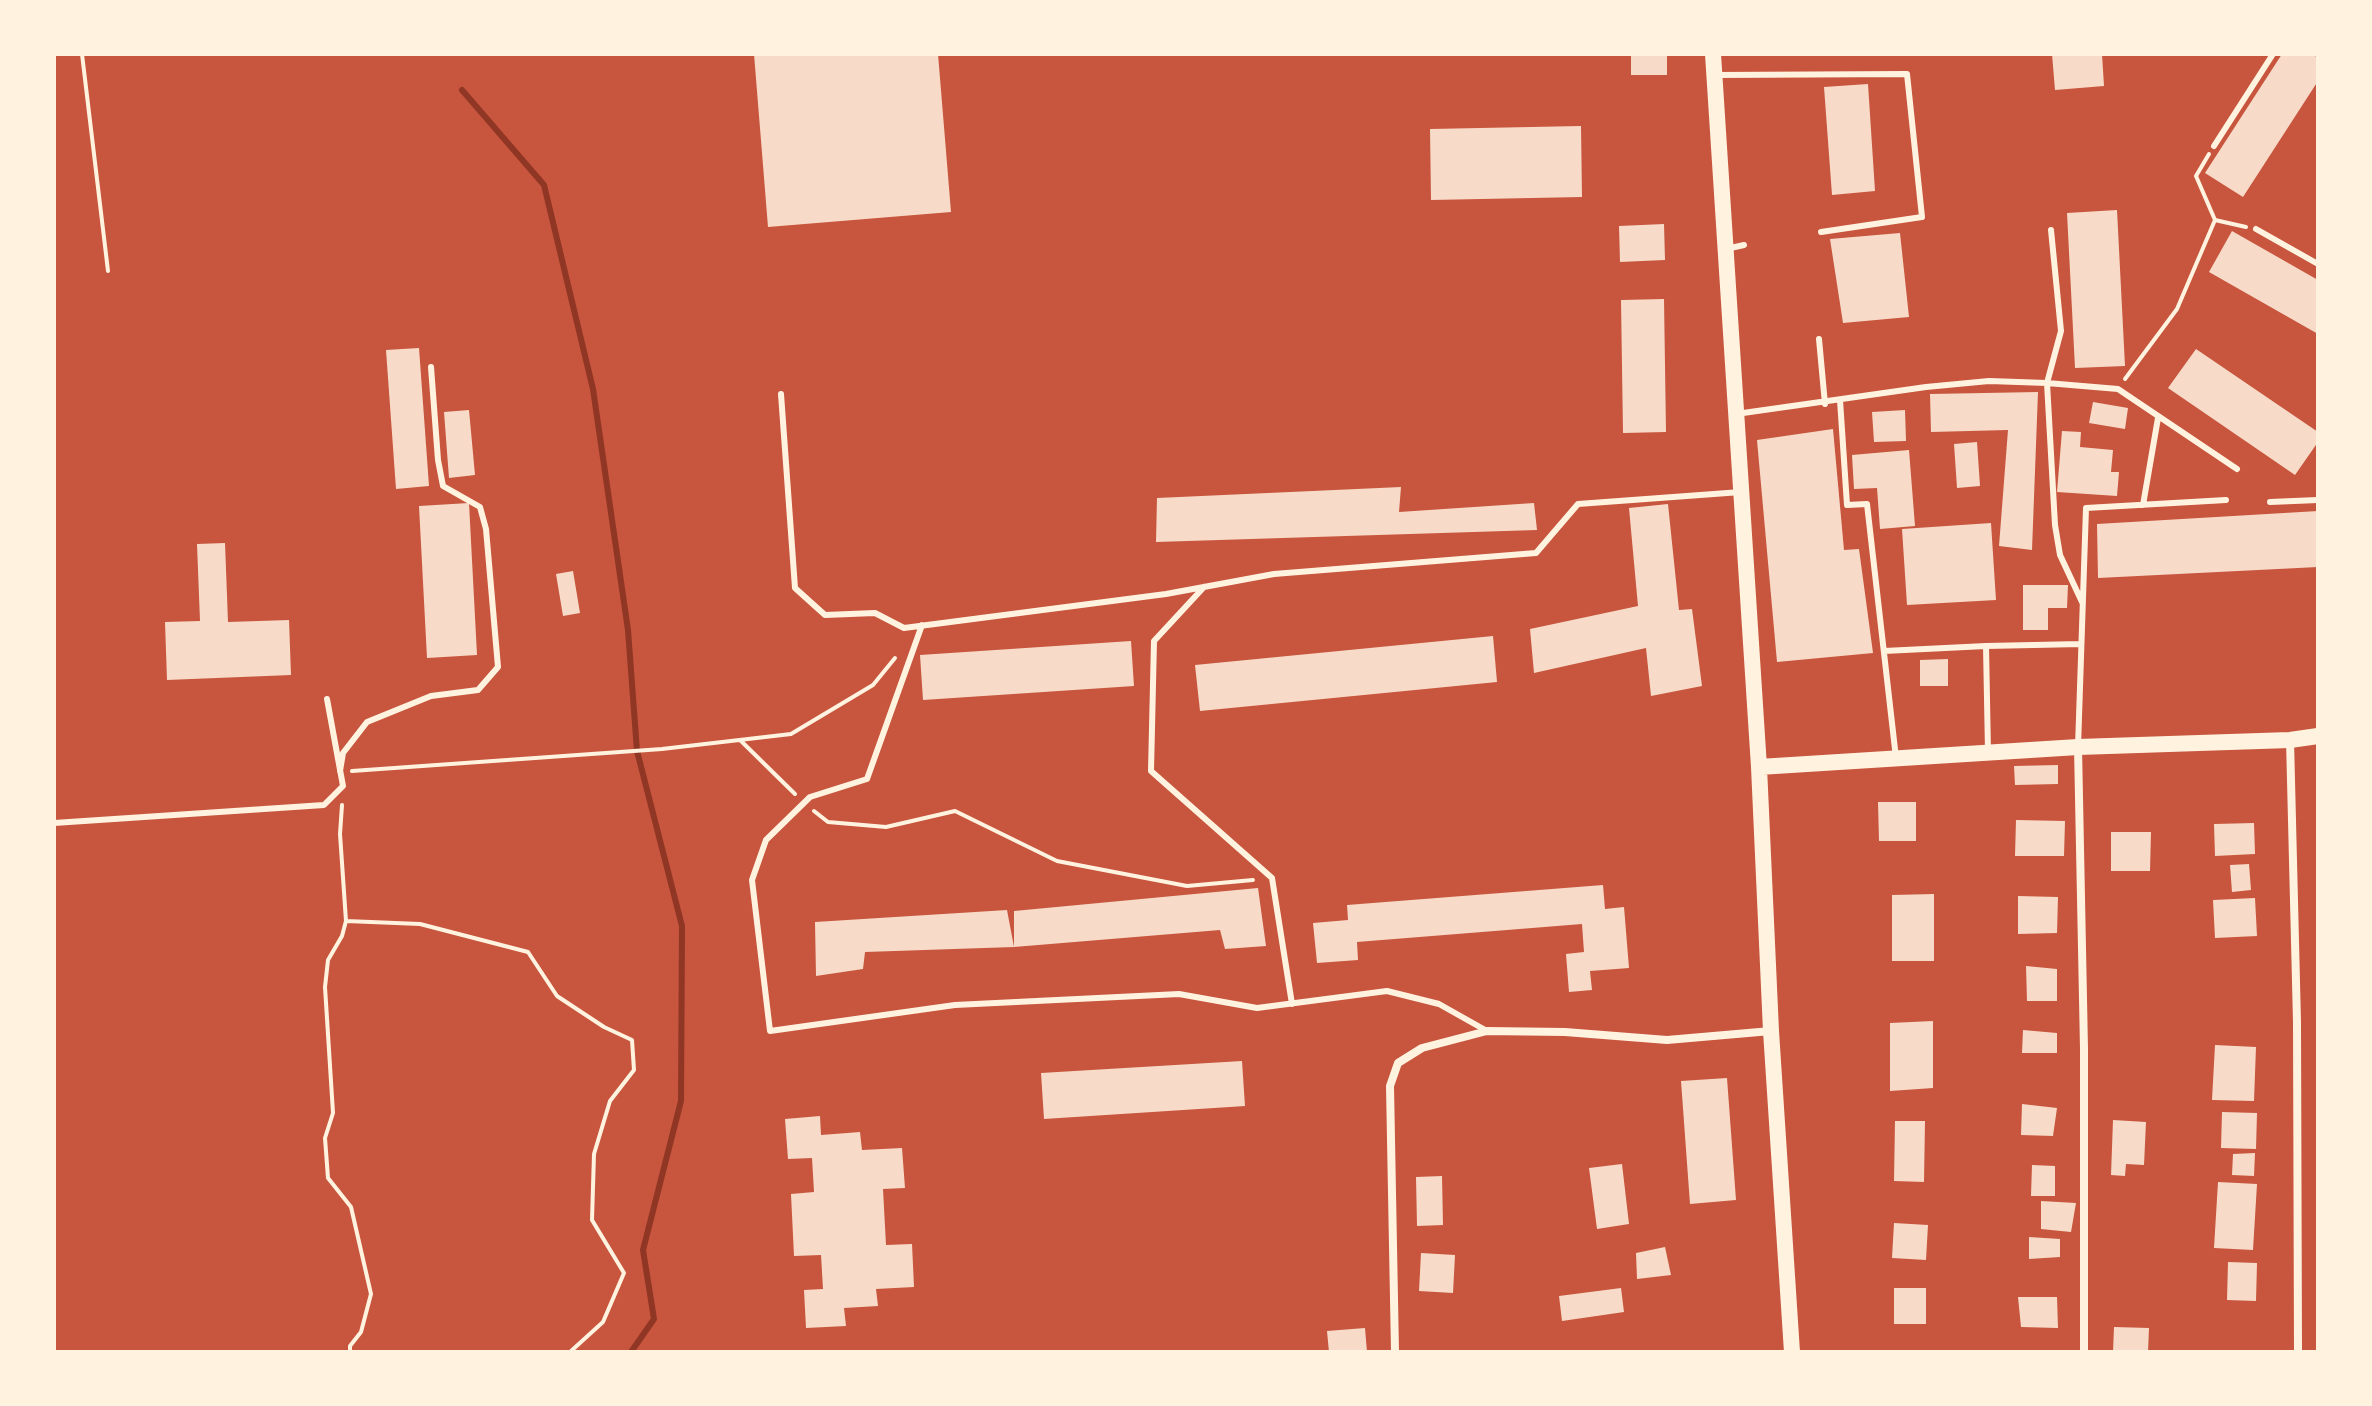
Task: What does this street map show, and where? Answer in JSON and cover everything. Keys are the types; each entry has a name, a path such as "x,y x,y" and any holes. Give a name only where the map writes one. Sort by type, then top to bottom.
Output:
{"main road":[{"path":"1713,54 1759,767 1771,1031 1792,1352"},
{"path":"1759,767 2078,747 2290,740 2318,736"}],"street":[{"path":"2290,740 2297,1022 2298,1352"},
{"path":"2078,747 2084,1049 2084,1352"},
{"path":"1395,1352 1390,1086 1398,1063 1422,1048 1487,1031 1565,1032 1667,1040 1771,1031"}],"lane":[{"path":"2214,146 2273,54"},
{"path":"1715,75 1907,74 1922,217 1821,232"},
{"path":"2256,229 2318,264"},
{"path":"2051,230 2061,331 2047,383 2055,525 2060,555 2082,602"},
{"path":"1726,249 1744,245"},
{"path":"1819,339 1825,404"},
{"path":"340,771 343,753 367,722 431,696 478,690 498,667 486,529 480,507 443,486 431,367"},
{"path":"1736,414 1989,381 2118,389 2237,469"},
{"path":"781,394 795,588 825,615 875,613 904,628 1204,587 1274,574 1536,553 1578,504 1741,492"},
{"path":"1840,400 1847,505 1867,504 1896,758"},
{"path":"2143,505 2158,418"},
{"path":"2078,747 2086,508 2226,500"},
{"path":"2270,502 2318,500"},
{"path":"1204,587 1154,641 1151,771 1272,878 1292,1004"},
{"path":"922,625 867,779 810,797 766,840 752,880 770,1031 955,1005 1179,994 1257,1008 1387,991 1439,1004 1487,1031"},
{"path":"1884,651 2081,644"},
{"path":"1986,646 1988,752"},
{"path":"54,823 324,805 343,786 327,699"}],"path":[{"path":"82,54 108,271"},
{"path":"2118,389 2177,309 2215,220 2196,176 2214,146"},
{"path":"2215,220 2256,229"},
{"path":"340,771 662,749 791,734 873,685 902,649"},
{"path":"740,740 804,803 828,822 886,827 955,811 1057,861 1187,886 1272,878"},
{"path":"343,786 340,834 346,921 342,936 328,960 325,987 333,1113 325,1138 328,1178 351,1207 371,1294 361,1332 350,1346 350,1352"},
{"path":"346,921 420,924 528,952 557,996 604,1027 632,1040 634,1070 610,1101 594,1154 592,1220 624,1273 603,1322 570,1352"}],"building":[{"path":"754,54 938,54 951,212 768,227"},
{"path":"1631,54 1667,54 1667,75 1631,75"},
{"path":"2052,54 2102,54 2104,86 2055,90"},
{"path":"2282,54 2312,54 2318,58 2318,81 2243,197 2205,173"},
{"path":"1868,84 1875,191 1832,195 1824,87"},
{"path":"1581,126 1582,197 1431,200 1430,129"},
{"path":"2117,210 2125,366 2075,368 2067,213"},
{"path":"1664,224 1665,260 1620,262 1619,226"},
{"path":"2232,231 2318,280 2318,334 2209,272"},
{"path":"1900,233 1909,317 1843,323 1830,239"},
{"path":"1664,299 1666,432 1623,433 1621,300"},
{"path":"419,348 429,486 396,489 386,350"},
{"path":"2196,349 2318,432 2318,442 2295,475 2168,388"},
{"path":"2038,392 2032,550 1999,546 2008,430 1931,432 1930,394"},
{"path":"2093,402 2128,408 2125,429 2089,423"},
{"path":"469,410 475,475 449,478 444,412"},
{"path":"1905,410 1906,441 1874,442 1872,412"},
{"path":"1833,429 1844,550 1859,549 1873,653 1777,662 1757,440"},
{"path":"2062,431 2081,432 2080,447 2113,450 2111,472 2119,472 2117,496 2057,492"},
{"path":"1977,442 1980,486 1957,488 1954,444"},
{"path":"1909,450 1915,526 1880,529 1877,488 1854,489 1852,455"},
{"path":"1401,487 1399,512 1534,503 1537,530 1156,542 1157,498"},
{"path":"469,503 477,655 427,658 419,506"},
{"path":"1668,504 1679,610 1692,609 1702,686 1651,696 1646,648 1534,673 1530,629 1638,606 1629,508"},
{"path":"2318,511 2318,567 2098,578 2097,524"},
{"path":"1991,523 1996,600 1907,605 1902,529"},
{"path":"225,543 228,622 289,620 291,675 167,680 165,622 200,621 197,544"},
{"path":"573,571 580,613 563,616 556,574"},
{"path":"2023,585 2068,585 2067,608 2048,608 2048,630 2023,630"},
{"path":"1493,636 1497,682 1200,711 1195,665"},
{"path":"1131,641 1134,686 923,700 920,655"},
{"path":"1948,659 1948,686 1920,686 1920,660"},
{"path":"2058,765 2058,784 2015,785 2014,766"},
{"path":"1878,802 1916,802 1916,841 1879,841"},
{"path":"2016,820 2065,821 2064,856 2015,856"},
{"path":"2254,823 2255,854 2215,856 2214,824"},
{"path":"2111,832 2151,832 2150,871 2111,871"},
{"path":"2249,864 2251,890 2232,892 2230,865"},
{"path":"1603,885 1605,909 1624,907 1629,968 1590,971 1592,990 1569,992 1566,954 1584,952 1582,924 1357,942 1358,960 1317,963 1313,923 1348,920 1347,905"},
{"path":"1258,888 1266,946 1225,949 1220,930 1014,947 1014,911"},
{"path":"1934,894 1934,961 1892,961 1892,895"},
{"path":"2018,896 2058,897 2057,933 2018,934"},
{"path":"2255,898 2257,936 2215,938 2213,900"},
{"path":"1007,910 1014,947 865,952 863,969 816,976 815,922"},
{"path":"2026,966 2057,969 2057,1001 2027,1001"},
{"path":"1933,1021 1933,1088 1890,1091 1890,1023"},
{"path":"2023,1030 2057,1033 2057,1053 2022,1053"},
{"path":"2215,1045 2256,1047 2254,1101 2212,1100"},
{"path":"1242,1061 1245,1106 1044,1119 1041,1073"},
{"path":"1727,1078 1736,1200 1690,1204 1681,1081"},
{"path":"2022,1104 2057,1108 2053,1136 2021,1135"},
{"path":"2222,1112 2257,1113 2256,1149 2221,1148"},
{"path":"820,1116 821,1135 860,1132 862,1150 902,1148 905,1188 883,1189 886,1245 912,1244 914,1287 876,1289 878,1306 844,1308 846,1326 806,1328 804,1290 823,1289 821,1255 794,1256 791,1194 814,1192 812,1158 788,1159 785,1119"},
{"path":"2113,1120 2146,1122 2144,1165 2126,1164 2125,1176 2111,1175"},
{"path":"1895,1121 1925,1121 1924,1182 1894,1181"},
{"path":"2255,1153 2254,1176 2232,1175 2233,1154"},
{"path":"1622,1164 1629,1224 1597,1229 1589,1168"},
{"path":"2032,1165 2055,1166 2055,1196 2031,1196"},
{"path":"1442,1176 1443,1225 1417,1226 1416,1177"},
{"path":"2218,1182 2257,1184 2253,1250 2214,1248"},
{"path":"2041,1201 2076,1203 2071,1232 2041,1229"},
{"path":"1894,1223 1928,1225 1926,1260 1892,1258"},
{"path":"2029,1237 2060,1239 2060,1257 2029,1259"},
{"path":"1665,1247 1671,1275 1637,1279 1636,1253"},
{"path":"1421,1253 1455,1255 1453,1293 1419,1291"},
{"path":"2228,1262 2257,1263 2256,1301 2227,1300"},
{"path":"1621,1288 1624,1312 1562,1321 1559,1296"},
{"path":"1894,1288 1926,1288 1926,1324 1894,1324"},
{"path":"2018,1297 2057,1297 2058,1328 2021,1327"},
{"path":"2114,1327 2149,1328 2148,1352 2113,1352"},
{"path":"1365,1328 1367,1352 1329,1352 1327,1331"}],"waterway":[{"path":"462,90 544,185 593,389 628,630 637,751 682,926 681,1101 643,1250 654,1319 631,1352"}]}
